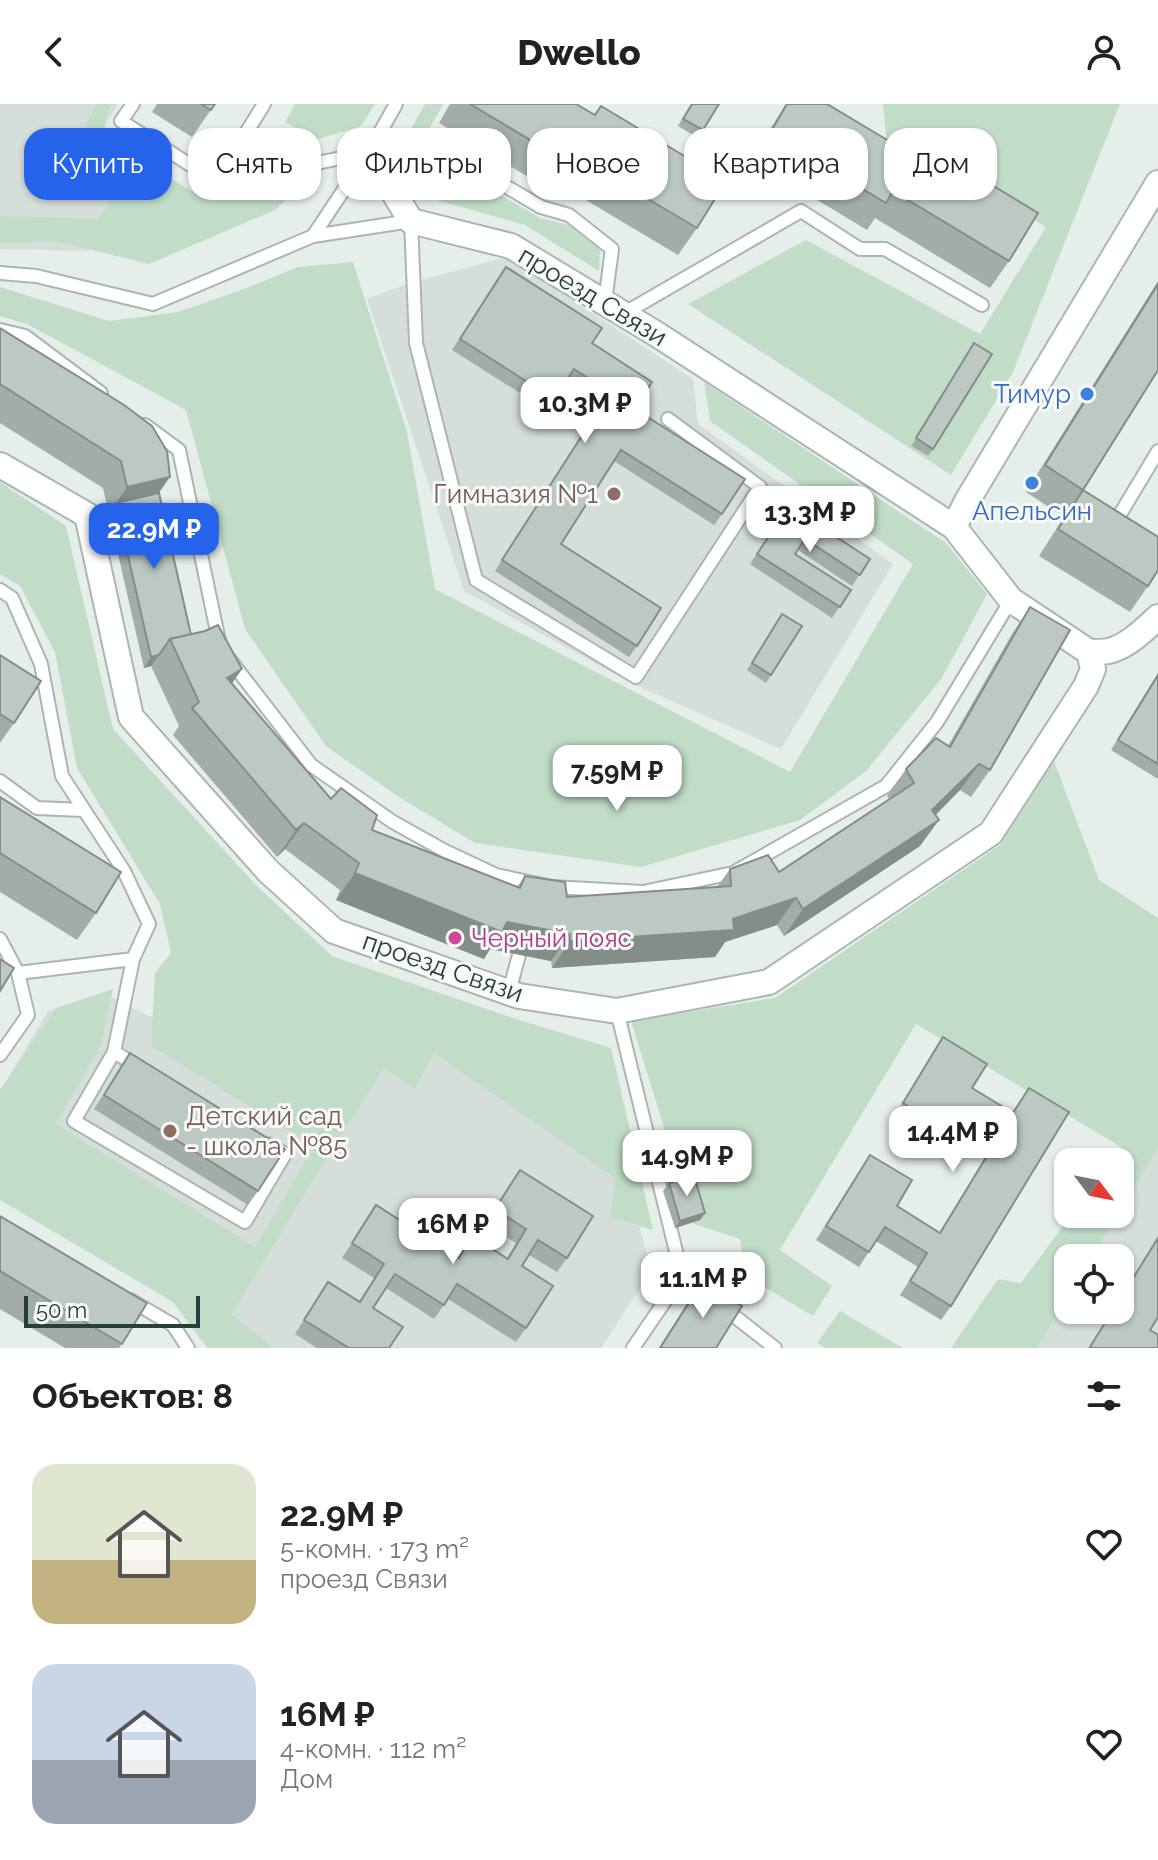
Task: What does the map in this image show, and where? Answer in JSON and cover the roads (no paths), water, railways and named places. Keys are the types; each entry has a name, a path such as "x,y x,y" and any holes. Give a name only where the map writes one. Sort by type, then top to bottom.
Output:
{"street":[{"path":"954,527 1158,183"},
{"path":"398,200 411,221"},
{"name":"проезд Связи","path":"0,465 87,515 131,717 268,871 334,931 519,996 617,1011 769,982 991,833 1086,686 1093,669 1089,652 1011,600 954,527 614,308 511,246 411,221"},
{"path":"1089,652 1108,651 1123,644 1158,617"}],"lane":[{"path":"133,104 121,121 188,164"},
{"path":"249,128 264,104"},
{"path":"382,128 396,104"},
{"path":"511,189 541,207 569,215 612,249 614,308 801,211 860,249 885,249 982,305"},
{"path":"313,236 337,200"},
{"path":"0,273 36,276 153,304 313,236 411,221 416,343 476,580 636,677 760,487 668,419"},
{"path":"0,330 25,336 115,403"},
{"path":"140,421 179,450 220,647 311,765 393,822 445,851 532,889 552,887 643,892 733,873 886,786 937,722 1011,600"},
{"path":"1137,534 1116,521 1158,451"},
{"path":"0,590 12,598 41,664 62,776 124,871 149,924 133,959 114,1052 74,1121 245,1222 285,1154 259,1139"},
{"path":"0,781 37,808 83,810"},
{"path":"0,939 18,973 28,1015 0,1055"},
{"path":"509,992 519,955"},
{"path":"18,973 133,959"},
{"path":"617,1011 682,1276 775,1348"},
{"path":"114,1052 154,1076"},
{"path":"633,1348 682,1276"},
{"path":"119,1294 173,1325 188,1348"}],"place":[{"name":"Тимур","path":"1087,394"},
{"name":"Апельсин","path":"1032,483"},
{"name":"Гимназия №1","path":"614,494"},
{"name":"Черный пояс","path":"455,938"},
{"name":"Детский сад - школа №85","path":"170,1131"}]}
